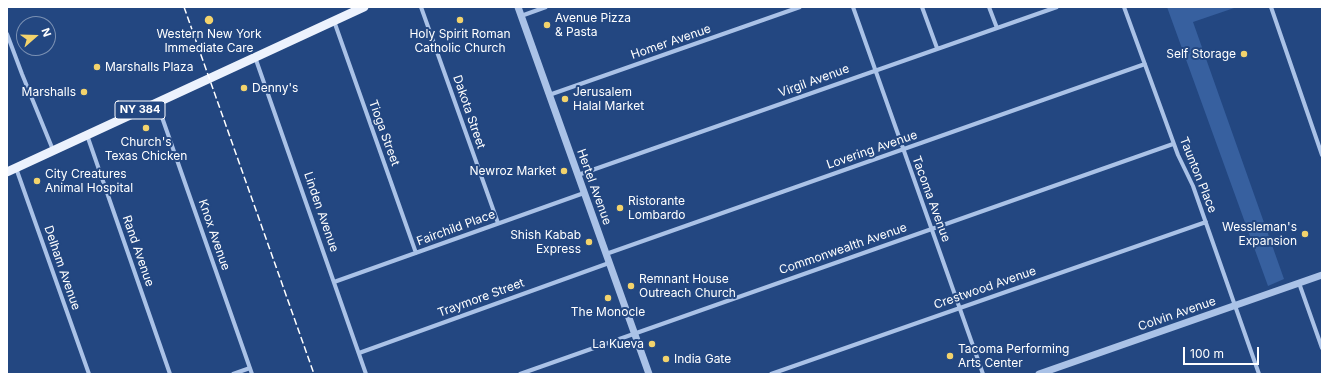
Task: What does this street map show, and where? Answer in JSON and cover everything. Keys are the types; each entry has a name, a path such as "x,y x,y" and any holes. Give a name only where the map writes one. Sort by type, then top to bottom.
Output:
{"main road":[{"name":"NY 384","path":"7,172 364,7"}],"street":[{"name":"Dakota Street","path":"421,7 498,224"},
{"name":"Hertel Avenue","path":"518,7 649,374"},
{"path":"521,16 546,7"},
{"name":"Homer Avenue","path":"549,95 800,7"},
{"name":"Tacoma Avenue","path":"852,7 983,374"},
{"path":"922,7 938,48"},
{"path":"989,7 997,28"},
{"name":"Virgil Avenue","path":"578,175 1054,7"},
{"name":"Taunton Place","path":"1124,7 1173,144 1193,186 1259,374"},
{"path":"1271,7 1322,155"},
{"name":"Tioga Street","path":"334,21 416,253"},
{"path":"7,34 53,151"},
{"name":"Linden Avenue","path":"255,57 366,374"},
{"name":"Lovering Avenue","path":"606,254 1145,64"},
{"name":"Knox Avenue","path":"157,102 252,374"},
{"name":"Rand Avenue","path":"87,135 170,374"},
{"name":"Commonwealth Avenue","path":"520,374 1173,144"},
{"name":"Delham Avenue","path":"16,168 88,374"},
{"name":"Fairchild Place","path":"334,282 584,193"},
{"name":"Crestwood Avenue","path":"771,374 1206,222"},
{"name":"Traymore Street","path":"359,353 610,263"},
{"name":"Colvin Avenue","path":"1039,374 1322,275"},
{"path":"1299,283 1322,348"},
{"path":"233,374 250,368"}],"shaded area":[{"path":"1167,7 1237,7 1193,22 1284,279 1268,286"}],"railway":[{"path":"184,7 314,374"}],"place":[{"name":"Western New York Immediate Care","path":"209,20"},
{"name":"Holy Spirit Roman Catholic Church","path":"460,20"},
{"name":"Avenue Pizza & Pasta","path":"547,25"},
{"name":"Self Storage","path":"1244,54"},
{"name":"Marshalls Plaza","path":"97,67"},
{"name":"Denny's","path":"244,88"},
{"name":"Marshalls","path":"84,92"},
{"name":"Jerusalem Halal Market","path":"565,99"},
{"name":"Church's Texas Chicken","path":"146,128"},
{"name":"Newroz Market","path":"564,171"},
{"name":"City Creatures Animal Hospital","path":"37,181"},
{"name":"Ristorante Lombardo","path":"620,208"},
{"name":"Wessleman's Expansion","path":"1305,234"},
{"name":"Shish Kabab Express","path":"589,242"},
{"name":"Remnant House Outreach Church","path":"631,286"},
{"name":"The Monocle","path":"608,298"},
{"name":"La Kueva","path":"652,344"},
{"name":"Tacoma Performing Arts Center","path":"950,356"},
{"name":"India Gate","path":"666,359"}]}
